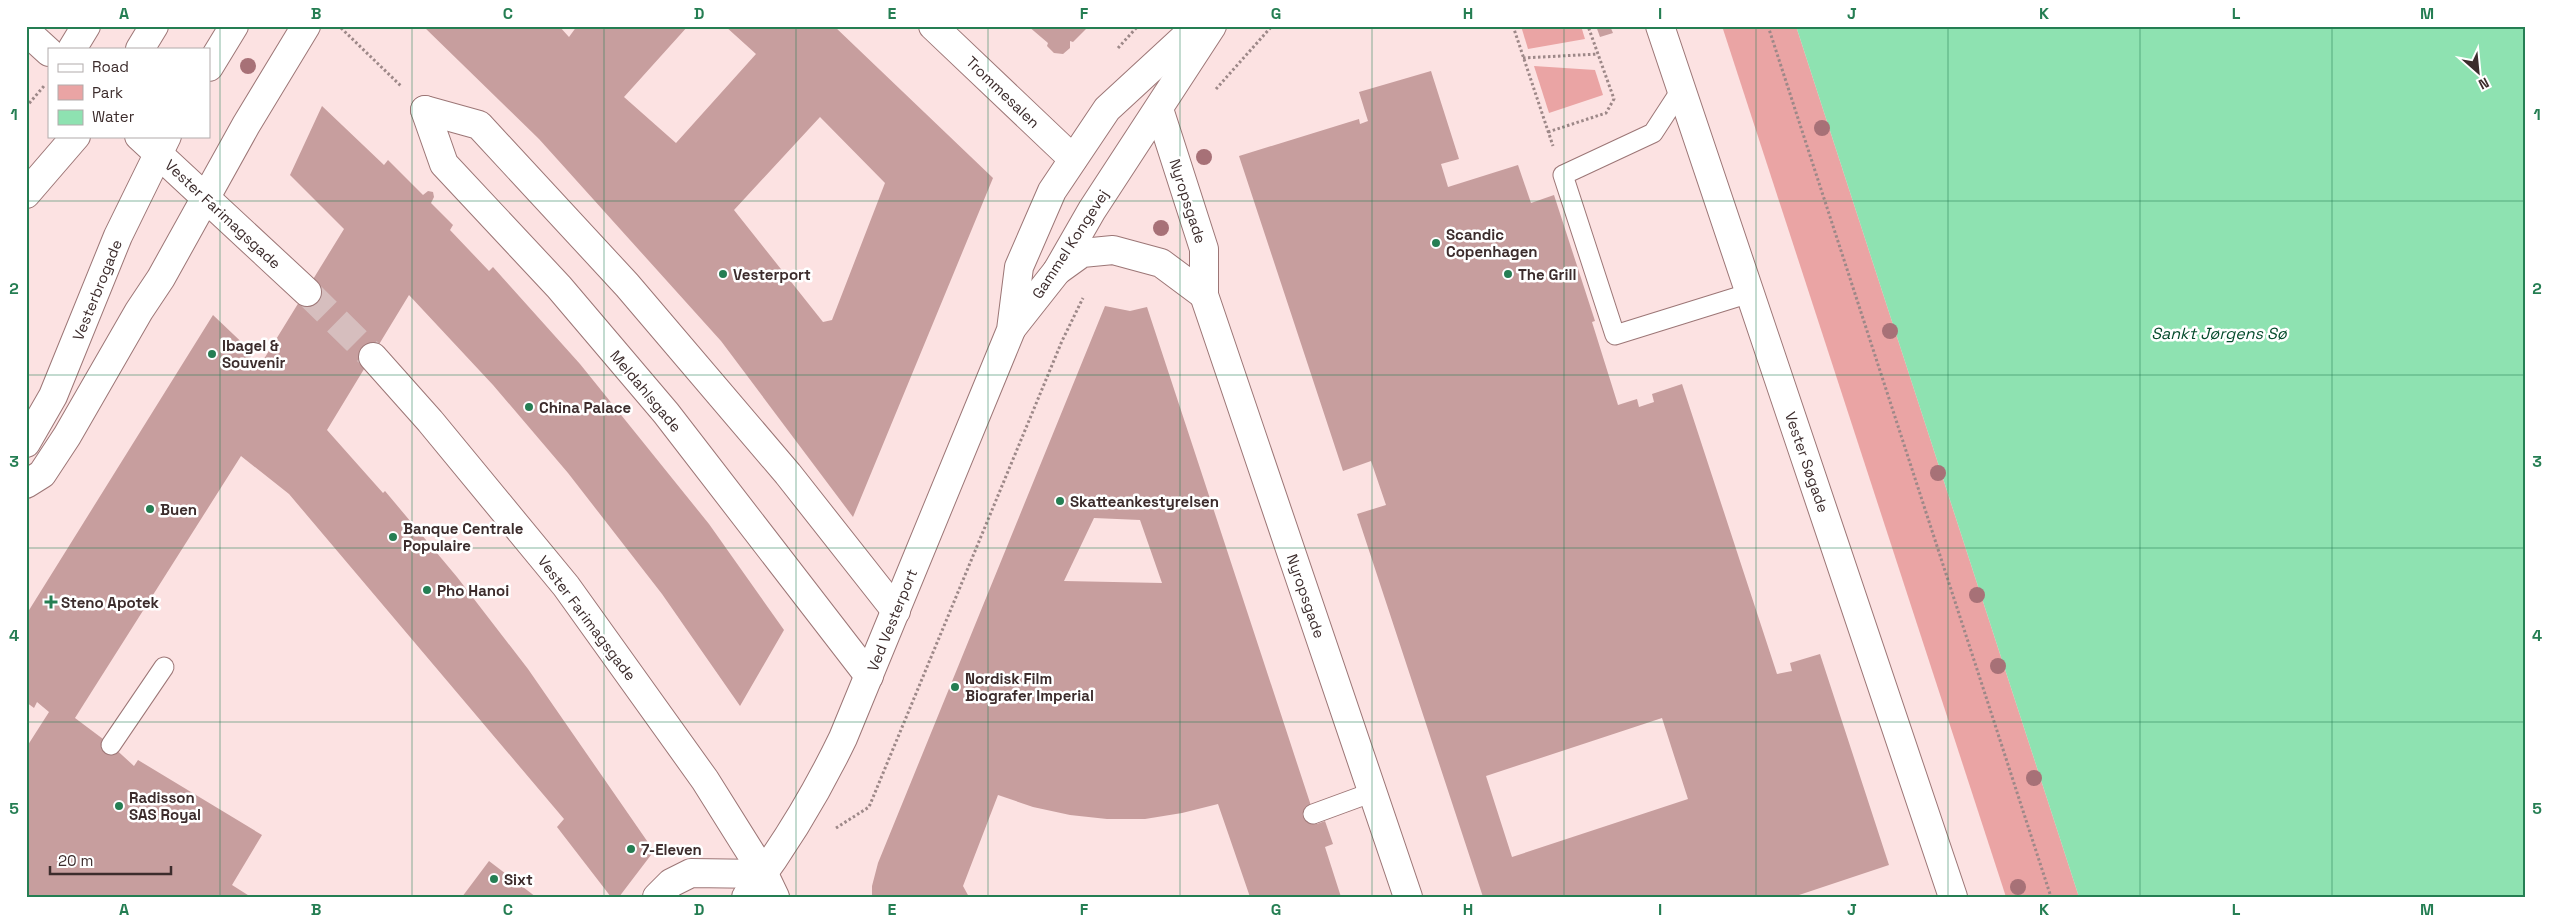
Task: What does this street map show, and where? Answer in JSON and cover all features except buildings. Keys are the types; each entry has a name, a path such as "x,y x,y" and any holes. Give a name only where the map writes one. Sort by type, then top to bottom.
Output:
{"street":[{"path":"73,48 86,26"},
{"path":"141,48 154,26"},
{"path":"210,65 234,26"},
{"path":"26,484 42,474 66,436 139,311 161,278 205,198 306,26"},
{"name":"Trommesalen","path":"933,26 1073,159"},
{"name":"Gammel Kongevej","path":"1011,330 1019,267 1052,191 1107,109 1197,26"},
{"name":"Gammel Kongevej","path":"1011,330 1057,271 1092,210 1212,26"},
{"name":"Vester Søgade","path":"1660,26 1953,897"},
{"path":"26,31 48,51"},
{"name":"Nyropsgade","path":"1159,109 1204,249 1204,295 1408,897"},
{"path":"425,110 479,125 627,285 788,474 896,611"},
{"name":"Meldahlsgade","path":"425,110 444,164 560,287 666,413 869,676"},
{"path":"48,169 52,138"},
{"path":"26,194 74,138"},
{"name":"Vester Farimagsgade","path":"154,142 205,198 306,292"},
{"name":"Vesterbrogade","path":"26,443 53,396 154,142"},
{"path":"1057,271 1082,253 1107,251 1161,262 1204,295"},
{"name":"Ved Vesterport","path":"746,897 769,885 794,830 825,775 869,676 1011,330"},
{"name":"Vester Farimagsgade","path":"373,358 430,420 566,586 701,773 769,885"},
{"path":"657,897 671,883 690,873 769,885"}],"lane":[{"path":"1682,90 1653,133 1563,175 1615,334 1750,293"},
{"path":"111,745 164,667"},
{"path":"1313,814 1373,792"}],"path":[{"path":"338,26 425,110"},
{"path":"1214,92 1232,68 1272,26"},
{"path":"1512,26 1563,175"},
{"path":"1548,132 1606,113 1614,99 1588,26"},
{"path":"1768,26 2051,897"},
{"path":"1523,58 1598,54"},
{"path":"26,107 48,81"},
{"path":"829,833 869,807 1062,341 1107,251"}],"green space":[{"path":"1521,26 1581,26 1585,39 1528,49"},
{"path":"1722,26 1796,26 2079,897 2006,897"},
{"path":"1534,66 1595,70 1603,95 1549,113"}],"water":[{"name":"Sankt Jørgens Sø","path":"1796,26 2525,26 2525,897 2079,897"}],"tunnel":[{"path":"307,292 373,357"}],"place":[{"name":"Scandic Copenhagen","path":"1436,243"},
{"name":"Vesterport","path":"723,274"},
{"name":"The Grill","path":"1508,274"},
{"name":"Ibagel & Souvenir","path":"212,354"},
{"name":"China Palace","path":"529,407"},
{"name":"Skatteankestyrelsen","path":"1060,501"},
{"name":"Buen","path":"150,509"},
{"name":"Banque Centrale Populaire","path":"393,537"},
{"name":"Pho Hanoi","path":"427,590"},
{"name":"Steno Apotek","path":"51,602"},
{"name":"Nordisk Film Biografer Imperial","path":"955,687"},
{"name":"Radisson SAS Royal","path":"119,806"},
{"name":"7-Eleven","path":"631,849"},
{"name":"Sixt","path":"494,879"}]}
